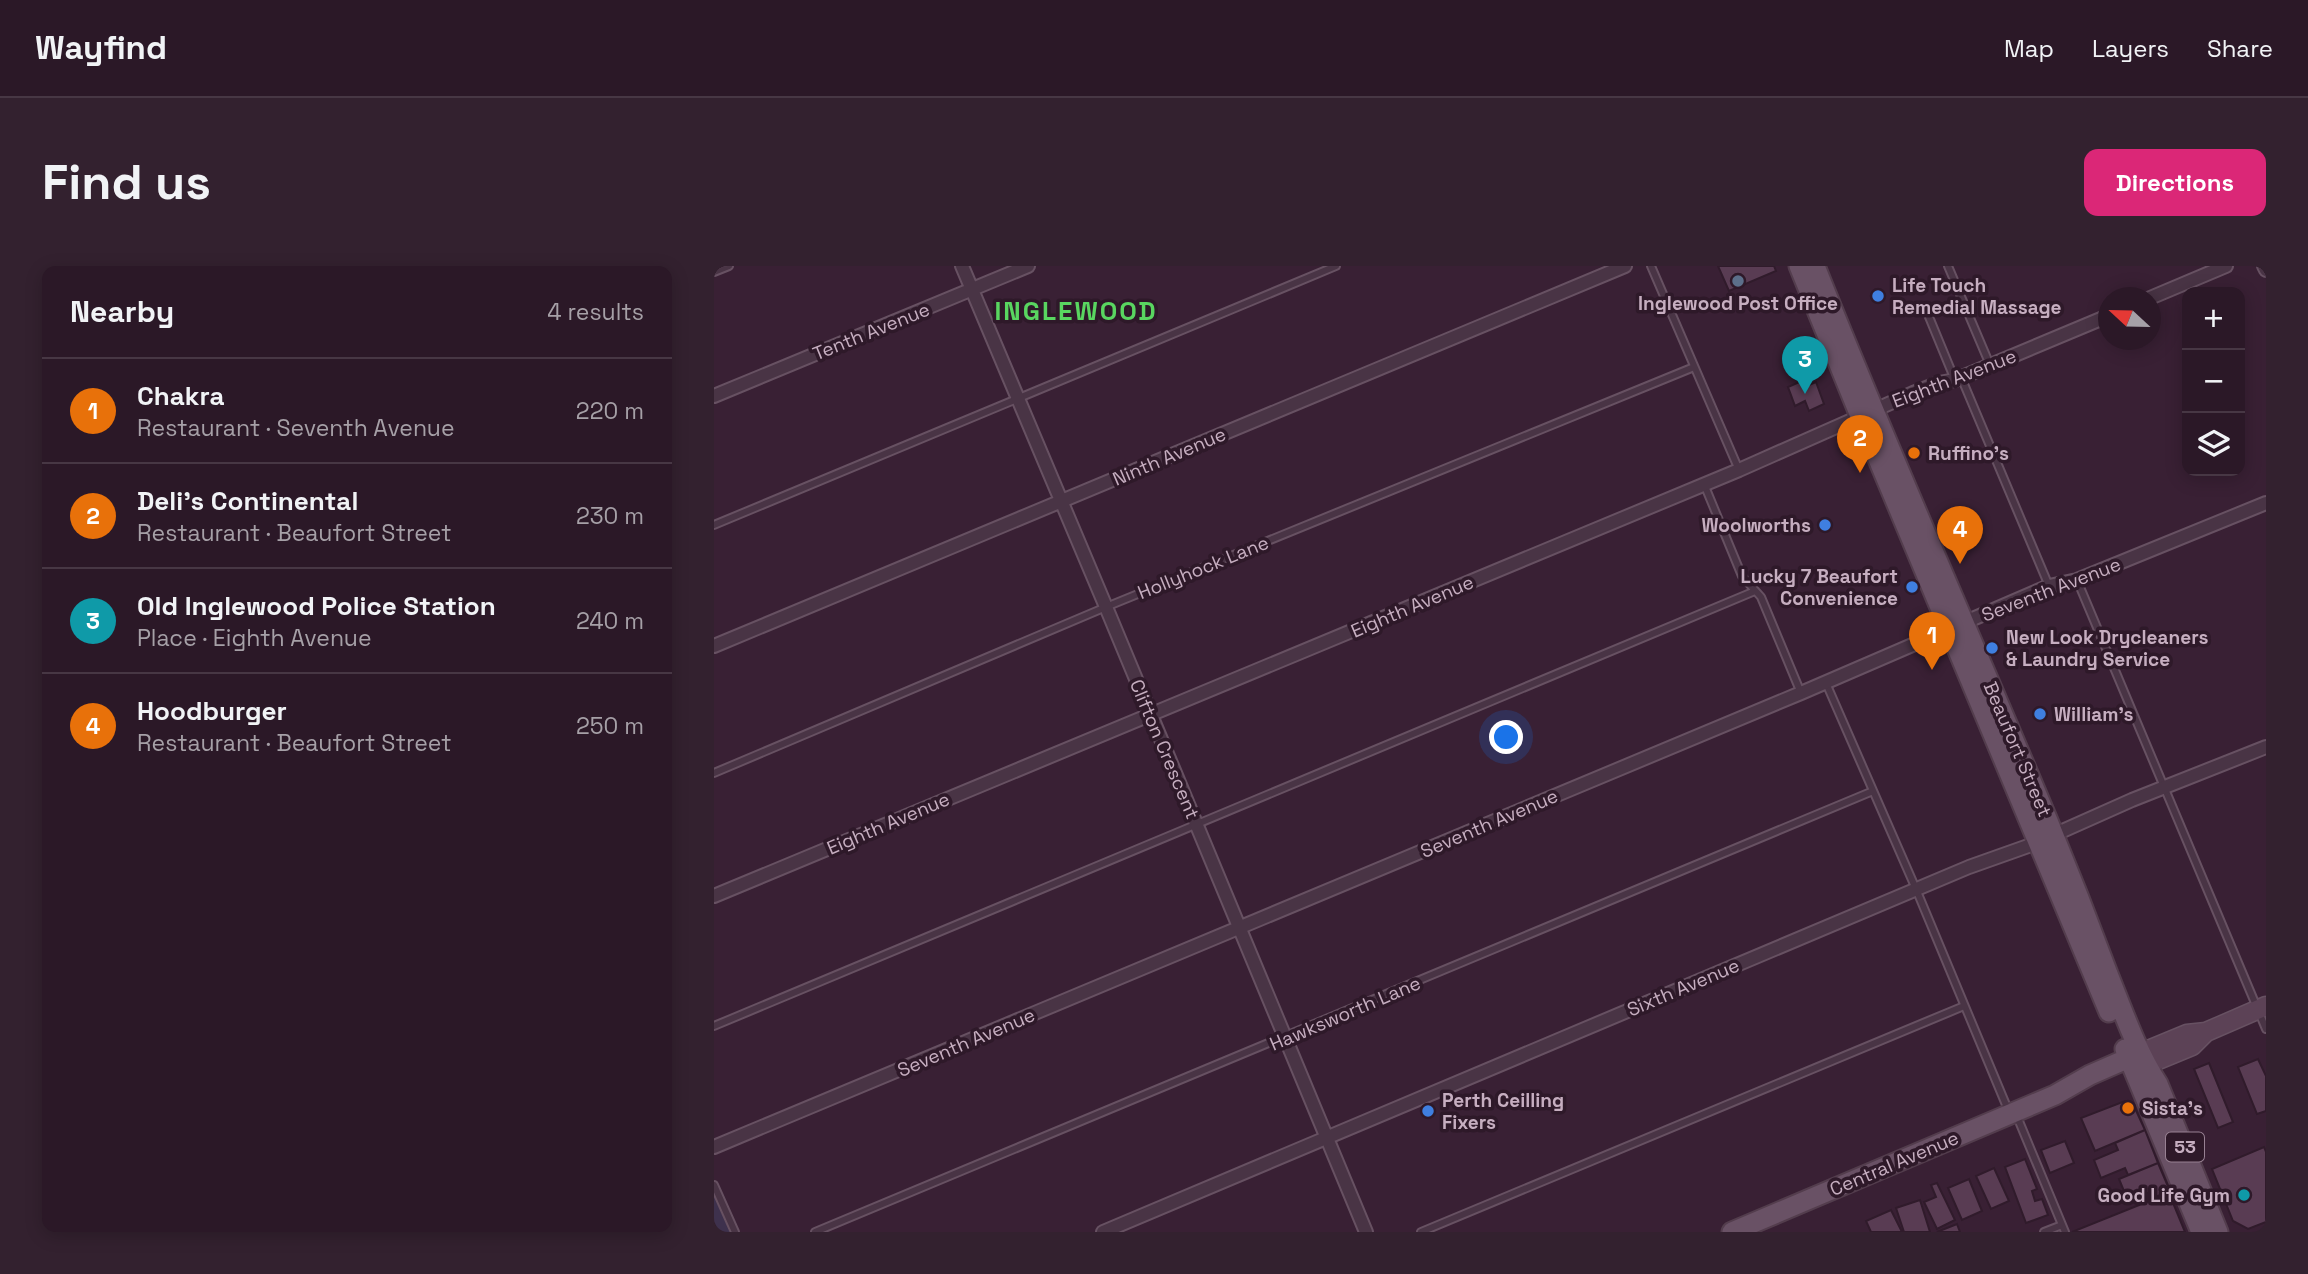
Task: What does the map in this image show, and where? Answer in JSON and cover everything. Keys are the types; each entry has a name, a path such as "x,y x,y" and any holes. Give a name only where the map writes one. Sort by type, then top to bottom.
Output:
{"main road":[{"name":"Beaufort Street","path":"1799,266 1866,414 2046,838 2137,1062 2201,1232"},
{"name":"Beaufort Street","path":"1815,266 1866,414"},
{"name":"Central Avenue","path":"1732,1232 2056,1095 2093,1087 2137,1062 2192,1046 2206,1032 2262,1008"},
{"name":"Beaufort Street","path":"2137,1062 2158,1084 2218,1232"}],"street":[{"name":"Clifton Crescent","path":"962,266 1366,1232"},
{"name":"Tenth Avenue","path":"714,396 1028,266"},
{"path":"2161,294 2227,266"},
{"name":"Ninth Avenue","path":"714,646 1621,267"},
{"name":"Eighth Avenue","path":"714,895 1739,470 1939,383 1958,379 2098,321"},
{"name":"Seventh Avenue","path":"714,1147 1801,693 2049,586 2077,580 2266,503"},
{"name":"Sixth Avenue","path":"1103,1232 1916,889 2266,747"}],"lane":[{"path":"714,272 729,266"},
{"path":"714,525 1336,266"},
{"path":"1651,266 1739,470"},
{"path":"1948,266 1990,365"},
{"path":"1927,312 2049,586"},
{"name":"Hollyhock Lane","path":"714,773 1106,607 1694,367"},
{"path":"1704,484 1742,576 1761,597 1801,693"},
{"path":"2077,580 2164,788 2262,1008 2266,1029"},
{"path":"714,1026 1755,591"},
{"path":"1826,682 1964,1006 2063,1228 2044,1232"},
{"name":"Hawksworth Lane","path":"815,1232 1873,791"},
{"path":"1421,1232 1964,1006"},
{"path":"714,1185 735,1232"}],"shaded area":[{"path":"714,1196 730,1232 714,1232"}],"building":[{"name":"Inglewood Post Office","path":"1718,266 1774,266 1776,271 1729,291"},
{"path":"1806,379 1809,385 1816,382 1824,404 1809,411 1805,401 1795,406 1788,387"},
{"path":"2258,1059 2266,1076 2266,1111 2257,1114 2238,1067"},
{"path":"2209,1063 2233,1122 2218,1128 2194,1069"},
{"path":"2125,1101 2134,1106 2145,1130 2095,1151 2081,1118"},
{"path":"2145,1130 2158,1163 2128,1175 2125,1168 2101,1178 2094,1160 2118,1150 2115,1143"},
{"path":"2065,1141 2074,1163 2050,1173 2041,1150"},
{"name":"Good Life Gym","path":"2264,1147 2266,1222 2248,1229 2233,1221 2212,1169"},
{"path":"2025,1159 2037,1189 2032,1191 2035,1201 2042,1199 2048,1215 2026,1223 2005,1167"},
{"path":"2158,1163 2170,1191 2153,1198 2150,1192 2128,1201 2119,1179"},
{"path":"1994,1168 2009,1201 1991,1209 1976,1176"},
{"path":"1969,1179 1982,1211 1962,1220 1948,1188"},
{"path":"1937,1183 1955,1220 1937,1229 1924,1202 1936,1197 1931,1185"},
{"path":"2169,1193 2185,1232 2072,1232"},
{"path":"1920,1200 1930,1232 1904,1232 1896,1208"},
{"path":"1891,1210 1902,1232 1871,1232 1866,1221"},
{"path":"1957,1224 1960,1232 1937,1232"}],"place":[{"name":"Inglewood Post Office","path":"1738,281"},
{"name":"Life Touch Remedial Massage","path":"1878,296"},
{"name":"Old Inglewood Police Station","path":"1805,394"},
{"name":"Ruffino's","path":"1914,453"},
{"name":"Deli's Continental","path":"1860,473"},
{"name":"Woolworths","path":"1825,525"},
{"name":"Hoodburger","path":"1960,564"},
{"name":"Lucky 7 Beaufort Convenience","path":"1912,587"},
{"name":"New Look Drycleaners & Laundry Service","path":"1992,648"},
{"name":"Chakra","path":"1932,670"},
{"name":"William's","path":"2040,714"},
{"name":"Sista's","path":"2128,1108"},
{"name":"Perth Ceilling Fixers","path":"1428,1111"},
{"name":"Good Life Gym","path":"2244,1195"}],"district":[{"name":"INGLEWOOD","path":"1076,311"}]}
